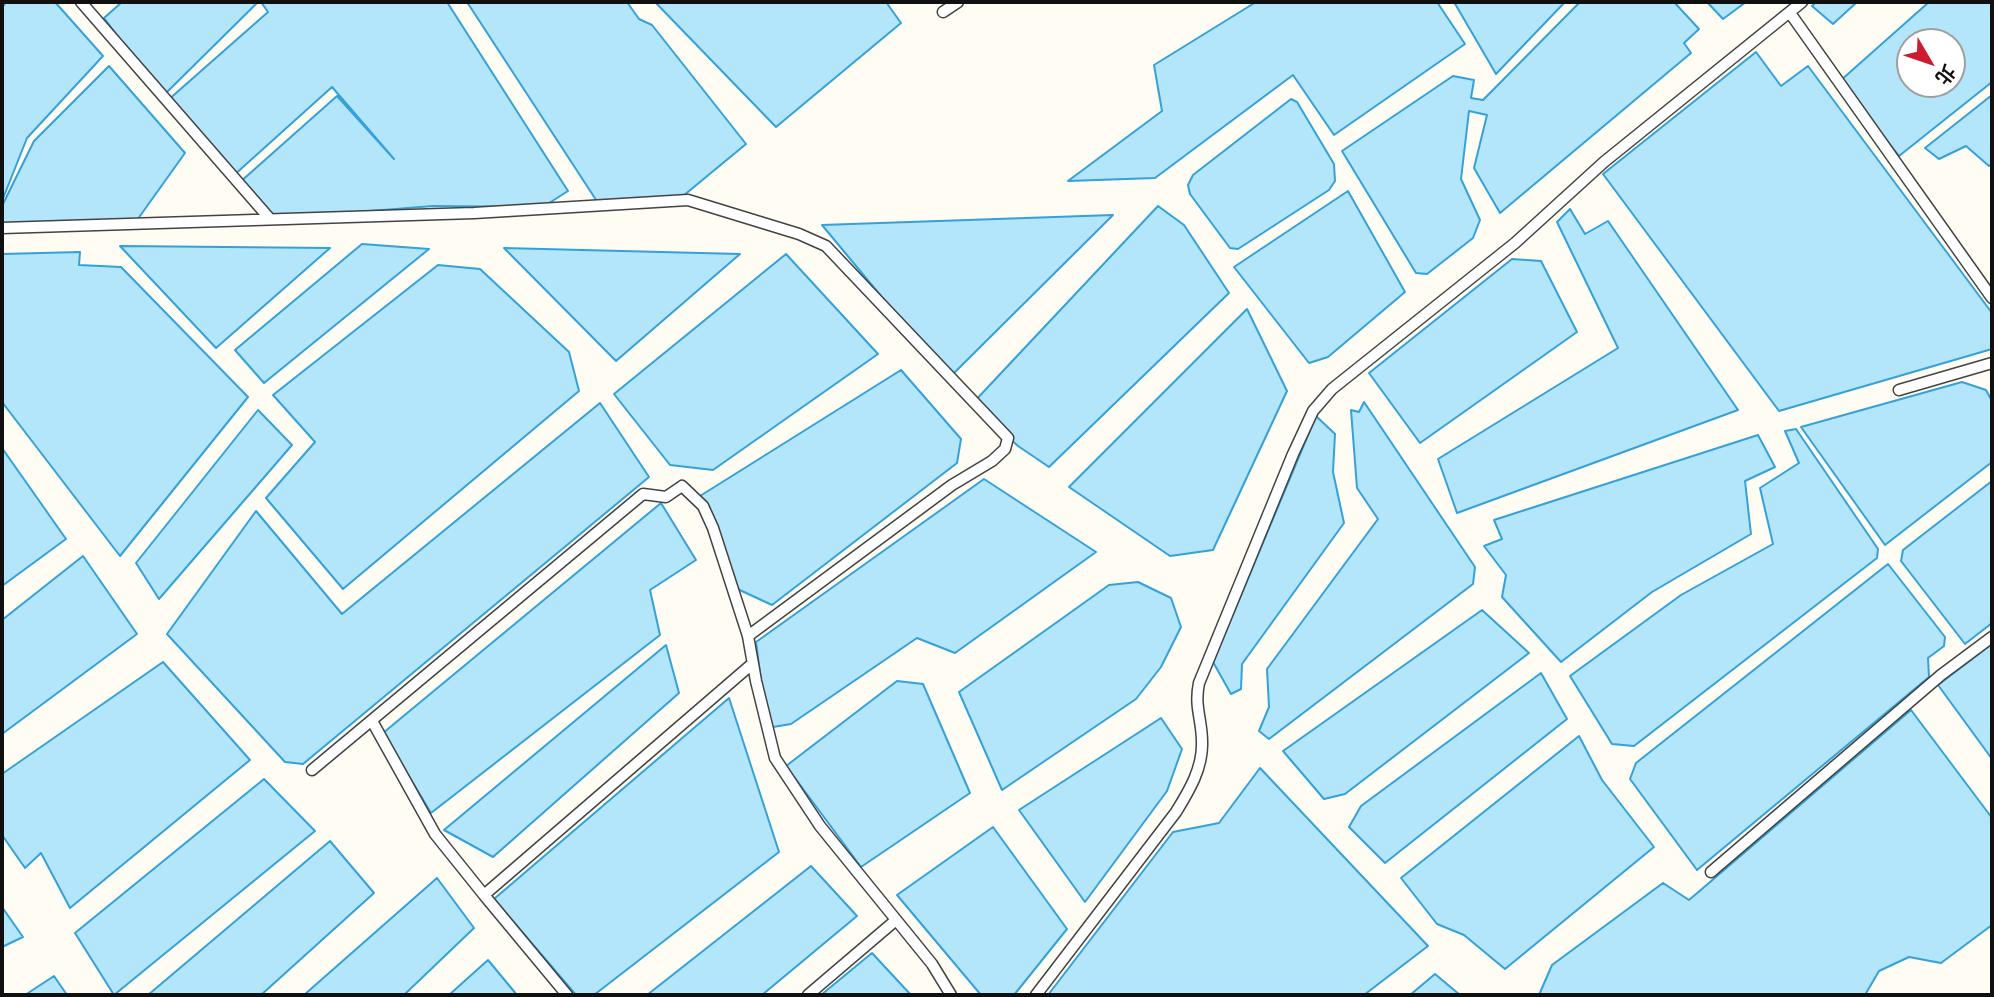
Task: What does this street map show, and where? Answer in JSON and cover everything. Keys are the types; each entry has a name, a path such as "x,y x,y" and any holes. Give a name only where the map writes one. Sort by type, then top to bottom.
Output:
{"lane":[{"path":"81,2 270,219"},
{"path":"943,12 958,2"},
{"path":"1036,995 1190,790 1201,762 1203,741 1196,698 1199,682 1313,411 1332,388 1515,243 1604,162 1802,2"},
{"path":"1790,13 1992,298"},
{"path":"2,228 474,213 688,200 799,234 826,246 1008,438 1005,449 992,461 952,485 748,636"},
{"path":"1899,390 1992,363"},
{"path":"312,770 643,494 666,496 681,486 703,506 713,528 748,636 752,664 775,758 820,826 932,964 951,995"},
{"path":"1711,873 1941,675 1992,637"},
{"path":"484,895 752,664"},
{"path":"372,721 435,834 567,995"},
{"path":"808,995 897,920"}],"water":[{"path":"6,2 55,2 103,56 27,138 2,201 2,8"},
{"path":"122,2 256,4 163,96 104,18"},
{"path":"261,2 447,2 568,191 543,207 433,206 270,219 239,183 337,96 394,159 332,87 233,176 167,101 268,12"},
{"path":"467,2 627,2 639,19 652,25 746,144 677,201 600,206"},
{"path":"655,2 886,2 901,23 776,127"},
{"path":"1256,2 1437,2 1465,44 1334,135 1293,75 1155,178 1068,181 1162,111 1154,65"},
{"path":"1454,2 1565,2 1496,74"},
{"path":"1580,2 1674,2 1699,29 1684,43 1691,53 1500,213 1474,168 1487,115 1469,111 1461,179 1480,220 1473,238 1427,274 1416,273 1342,151 1453,76 1474,80 1471,98 1483,100"},
{"path":"1707,2 1746,2 1723,19"},
{"path":"1816,2 1857,2 1833,24 1812,6"},
{"path":"1929,2 1992,2 1992,82 1899,156 1840,81 1896,31 1896,98 1966,98 1966,28 1900,28"},
{"path":"1756,52 1781,86 1808,66 1992,313 1992,349 1779,411 1603,174"},
{"path":"109,66 185,153 135,223 2,228 2,206 34,141"},
{"path":"1992,95 1992,164 1989,166 1966,146 1939,159 1925,148"},
{"path":"1291,99 1297,102 1334,164 1335,181 1329,190 1238,249 1230,248 1190,194 1188,185 1193,175"},
{"path":"1348,191 1405,292 1328,357 1309,363 1234,267"},
{"path":"1158,206 1184,225 1229,293 1049,467 1018,446 972,404"},
{"path":"1570,209 1585,234 1608,221 1738,410 1457,513 1438,459 1618,348 1557,222"},
{"path":"1113,215 949,378 822,225"},
{"path":"362,244 429,249 264,383 235,350"},
{"path":"120,246 330,248 216,348"},
{"path":"504,248 740,254 616,361"},
{"path":"80,252 79,265 121,267 248,397 120,556 2,402 2,254"},
{"path":"786,254 878,354 713,470 670,465 614,394"},
{"path":"1512,259 1541,261 1577,332 1420,443 1369,373"},
{"path":"438,265 480,269 569,352 579,391 343,589 266,498 315,442 273,395"},
{"path":"1247,309 1287,391 1213,550 1170,556 1069,487"},
{"path":"901,370 961,439 957,463 772,605 731,586 700,496"},
{"path":"1962,382 1986,390 1992,401 1992,462 1885,545 1801,427"},
{"path":"1364,402 1475,567 1473,584 1269,739 1259,731 1269,707 1267,669 1378,519 1357,488 1351,410 1359,412"},
{"path":"600,403 649,477 303,764 285,762 167,634 256,511 342,614"},
{"path":"258,410 292,445 159,599 136,563"},
{"path":"1316,416 1335,434 1333,472 1344,523 1242,664 1241,689 1231,694 1213,662"},
{"path":"1796,429 1878,549 1877,558 1634,746 1612,744 1570,676 1681,595 1773,544 1760,488 1799,463 1785,431"},
{"path":"1758,435 1775,467 1745,481 1751,534 1652,592 1561,662 1502,597 1506,575 1484,546 1502,539 1494,520"},
{"path":"2,448 66,539 2,586"},
{"path":"984,479 1096,552 955,653 917,638 791,724 767,728 756,642"},
{"path":"1992,481 1992,623 1965,644 1901,561 1903,550"},
{"path":"661,503 696,560 650,590 660,635 431,813 383,733"},
{"path":"83,556 137,634 2,734 2,620"},
{"path":"1888,564 1945,637 1944,646 1928,658 1929,677 1697,870 1630,779 1636,763"},
{"path":"1138,582 1171,598 1181,627 1161,667 1136,699 1002,790 959,692 1109,585"},
{"path":"1482,610 1529,653 1345,794 1324,799 1283,751"},
{"path":"1992,644 1992,759 1938,685"},
{"path":"666,645 679,693 493,857 444,830"},
{"path":"163,662 250,760 70,908 41,853 25,868 2,835 2,774"},
{"path":"1541,673 1567,719 1385,863 1349,827 1361,806"},
{"path":"897,681 923,684 970,793 861,867 786,766"},
{"path":"729,698 779,852 594,995 576,995 494,899"},
{"path":"1911,710 1992,818 1992,925 1941,963 1909,957 1879,971 1865,995 1539,995 1552,965 1663,883 1689,900"},
{"path":"1161,718 1182,749 1167,791 1085,902 1019,810"},
{"path":"1579,736 1602,780 1654,847 1505,969 1464,935 1437,924 1401,878"},
{"path":"1260,768 1428,946 1364,995 1048,995 1173,832 1219,823"},
{"path":"264,779 315,831 114,995 75,933"},
{"path":"993,827 1067,929 1014,995 981,995 897,895"},
{"path":"330,841 374,893 261,995 148,995"},
{"path":"811,866 857,916 762,995 647,995"},
{"path":"437,878 474,928 404,995 304,995"},
{"path":"2,907 23,937 2,947"},
{"path":"872,953 911,995 821,995"},
{"path":"488,960 517,995 449,995"},
{"path":"1435,974 1460,995 1410,995"},
{"path":"54,976 67,995 25,995"}]}
